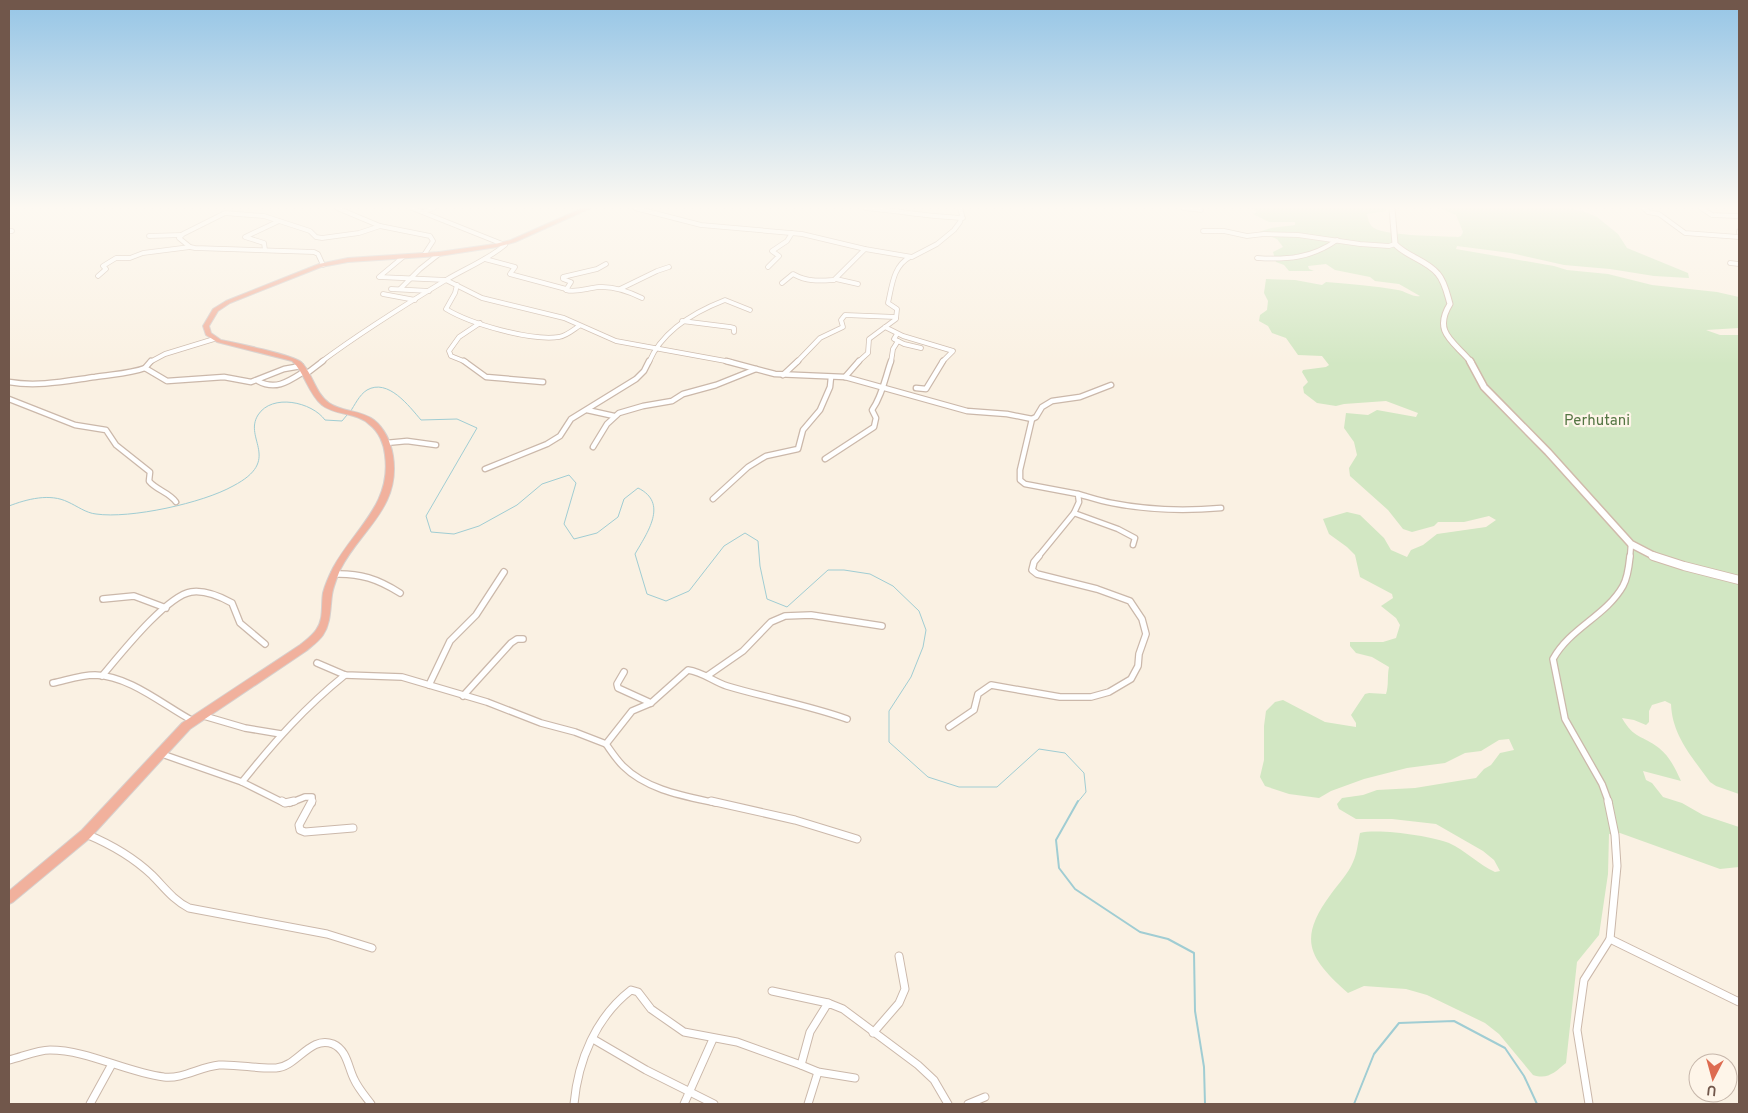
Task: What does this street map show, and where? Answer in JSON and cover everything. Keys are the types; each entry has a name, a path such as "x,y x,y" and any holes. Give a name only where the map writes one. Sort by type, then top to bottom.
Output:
{"highway":[{"path":"9,898 86,834 159,753 197,718 303,648 319,634 325,617 329,589 334,574 345,554 382,503 390,468 390,457 386,443 371,422 340,411 321,400 304,370 287,357 214,339 208,334 206,326 210,316 218,308 251,291 323,265 349,260"}],"street":[{"path":"98,276 106,269 102,267 113,260"},
{"path":"321,260 323,265"},
{"path":"399,260 379,277 446,280 485,299 564,318 612,340 725,361 783,375 845,378 967,411 1009,414 1032,419 1036,417 1042,407 1052,401 1080,397 1111,384"},
{"path":"400,289 432,260"},
{"path":"258,380 266,385 281,386 360,333 446,280 483,260"},
{"path":"489,260 515,267 510,274 569,291 601,287 619,289 642,298"},
{"path":"768,267 775,260"},
{"path":"836,279 854,260"},
{"path":"845,378 859,364 862,356 868,353 870,340 895,320 897,309 888,303 894,275 902,260"},
{"path":"1417,260 1440,276 1450,304 1444,314 1446,337 1470,361 1486,391 1548,452 1632,544 1649,554 1670,562 1739,580"},
{"path":"97,266 107,263"},
{"path":"1730,263 1739,264"},
{"path":"566,289 571,282 563,279 563,277 597,269 606,264"},
{"path":"619,289 643,280 656,270 669,267"},
{"path":"782,283 793,274 800,278 815,280 836,279 858,284"},
{"path":"457,285 455,293 446,309 480,322 543,337 564,336 579,326"},
{"path":"391,288 429,291"},
{"path":"383,294 416,300"},
{"path":"485,469 547,444 560,436 568,421 588,410 644,372 655,349 682,321 725,300 750,310"},
{"path":"783,375 795,366 818,339 836,333 843,327 842,320 845,315 896,317"},
{"path":"682,321 730,327 734,328 734,332"},
{"path":"480,322 455,340 448,351 450,355 464,361 486,377 543,382"},
{"path":"884,327 897,334 953,351 940,364 926,389 916,388"},
{"path":"897,334 894,338 898,341 921,348"},
{"path":"9,382 38,383 91,377 122,376 145,368 148,362 160,356 214,339"},
{"path":"825,459 874,427 876,418 872,410 879,401 881,388 892,359 892,349 898,341"},
{"path":"145,368 170,381 224,377 248,382 258,380 284,369 304,370"},
{"path":"593,447 607,424 615,416 637,408 672,401 683,394 716,385 756,369"},
{"path":"712,499 748,467 766,456 798,448 801,434 820,410 830,387 831,377"},
{"path":"9,399 75,425 106,430 116,445 150,472 149,481 152,486 173,497 176,502"},
{"path":"588,410 615,416"},
{"path":"1032,419 1020,470 1020,481 1045,489 1134,506 1185,510 1221,508"},
{"path":"386,443 407,441 436,445"},
{"path":"949,728 974,710 978,694 991,685 1050,696 1080,698 1109,692 1131,679 1135,673 1146,634 1142,619 1133,604 1119,596 1037,574 1032,570 1034,562 1074,513 1079,502 1078,494"},
{"path":"1074,513 1120,530 1135,538 1133,545"},
{"path":"1589,1104 1578,1030 1579,1006 1584,980 1610,939 1617,866 1615,835 1608,799 1602,784 1574,739 1565,719 1553,659 1561,646 1594,619 1618,594 1626,575 1632,544"},
{"path":"429,686 450,641 476,615 504,572"},
{"path":"334,574 352,573 375,578 400,593"},
{"path":"102,676 166,608 185,594 191,592 227,600 232,604 240,623 265,644"},
{"path":"103,599 134,596 166,608"},
{"path":"707,676 735,658 774,619 782,616 803,614 863,625 882,626"},
{"path":"463,696 511,643 523,639"},
{"path":"318,663 345,675 392,676 504,708 541,723 575,732 606,744 622,765 635,776 672,793 796,820 856,839"},
{"path":"606,744 632,711 651,703 685,671 692,670 723,684 819,708 847,719"},
{"path":"624,672 617,684 618,688 651,703"},
{"path":"242,782 281,734 313,701 345,675"},
{"path":"53,683 87,676 102,676 126,684 197,718 281,734"},
{"path":"159,753 242,782 287,804 307,796 312,798 313,800 299,825 300,830 305,832 352,828"},
{"path":"86,834 112,845 133,860 151,874 174,899 189,908 327,934 372,948"},
{"path":"1610,939 1739,1002"},
{"path":"873,1033 899,1002 905,989 899,956"},
{"path":"574,1104 579,1068 593,1039 607,1015 619,1000 631,990 638,992 652,1009 670,1024 684,1032 713,1039 737,1042 818,1072 855,1078"},
{"path":"772,991 828,1003 843,1009 918,1065 934,1080 948,1104"},
{"path":"801,1065 806,1040 813,1024 828,1003"},
{"path":"593,1039 646,1070 714,1104"},
{"path":"684,1104 713,1039"},
{"path":"10,1061 47,1050 69,1051 132,1071 166,1077 179,1076 204,1067 221,1065 278,1068 290,1063 309,1047 324,1043 333,1044 343,1051 354,1080 371,1104"},
{"path":"90,1104 112,1064"},
{"path":"808,1104 818,1072"},
{"path":"968,1104 985,1098"}],"green space":[{"name":"Perhutani","path":"1275,260 1519,260 1567,270 1608,274 1652,285 1717,292 1739,297 1739,328 1706,330 1720,335 1739,335 1739,794 1710,782 1679,736 1672,715 1671,704 1665,701 1652,705 1649,711 1649,722 1646,725 1622,718 1630,730 1663,751 1674,767 1681,781 1643,771 1646,780 1652,783 1663,797 1682,803 1703,815 1739,827 1739,867 1720,869 1620,833 1609,834 1608,874 1599,935 1577,962 1566,1063 1547,1076 1533,1075 1499,1034 1485,1023 1427,995 1406,989 1364,986 1348,993 1324,969 1312,948 1311,936 1314,924 1320,910 1351,866 1356,855 1360,833 1391,832 1441,840 1455,846 1489,869 1495,872 1500,871 1494,860 1483,851 1436,824 1392,819 1356,819 1339,809 1337,804 1342,798 1363,795 1377,790 1415,788 1476,778 1484,769 1491,765 1500,753 1514,750 1509,739 1499,740 1481,751 1465,753 1445,763 1407,768 1364,779 1331,791 1319,798 1289,794 1265,786 1260,777 1264,760 1266,711 1275,702 1283,700 1325,722 1356,727 1356,723 1351,715 1365,694 1386,694 1387,691 1389,667 1372,657 1356,653 1350,646 1350,642 1383,642 1396,638 1400,625 1396,618 1381,606 1393,598 1392,594 1360,577 1355,555 1329,534 1323,519 1347,512 1360,515 1384,538 1391,550 1407,557 1411,550 1423,545 1437,534 1486,527 1496,520 1489,516 1464,522 1438,522 1434,526 1412,532 1403,529 1388,510 1350,476 1349,468 1357,455 1354,442 1344,428 1346,413 1368,415 1377,410 1416,417 1418,413 1386,401 1336,406 1317,403 1304,393 1303,387 1308,382 1302,372 1303,370 1329,365 1322,356 1298,355 1286,338 1272,333 1268,326 1259,321 1260,315 1267,310 1268,301 1264,293 1266,279 1295,280 1322,285 1326,282 1371,286 1420,296 1399,284 1375,281 1370,277 1335,270 1326,264 1308,266 1309,269 1314,271 1289,271 1284,265"},
{"name":"Perhutani","path":"1542,260 1656,260 1688,273 1689,278 1654,276 1610,269 1564,265"}],"waterway":[{"path":"350,412 364,392 375,387 383,388 397,395 421,420 457,419 477,428 426,516 431,532 454,534 479,526 517,505 542,484 569,475 576,483 564,524 574,539 597,533 618,517 624,499 638,488 647,494 654,510 653,519 635,554 647,594 666,601 689,591 724,546 745,533 758,541 760,566 767,599 787,607 828,570 844,570 870,574 893,586 919,611 926,630 923,647 911,677 889,711 889,742 928,777 959,787 997,787 1039,749 1065,753 1084,773 1086,792 1077,803"},
{"path":"9,506 31,499 46,497 61,499 92,513 110,515 146,512 185,504 233,486 248,476 256,467 259,450 255,424 258,415 264,408 282,402 292,402 311,409 325,420 342,421 347,415"},
{"path":"1078,801 1056,840 1059,868 1075,889 1140,932 1168,939 1194,953 1195,1011 1204,1067 1205,1104"},
{"path":"1354,1104 1374,1054 1399,1023 1454,1021 1505,1048 1524,1076 1537,1104"}]}
